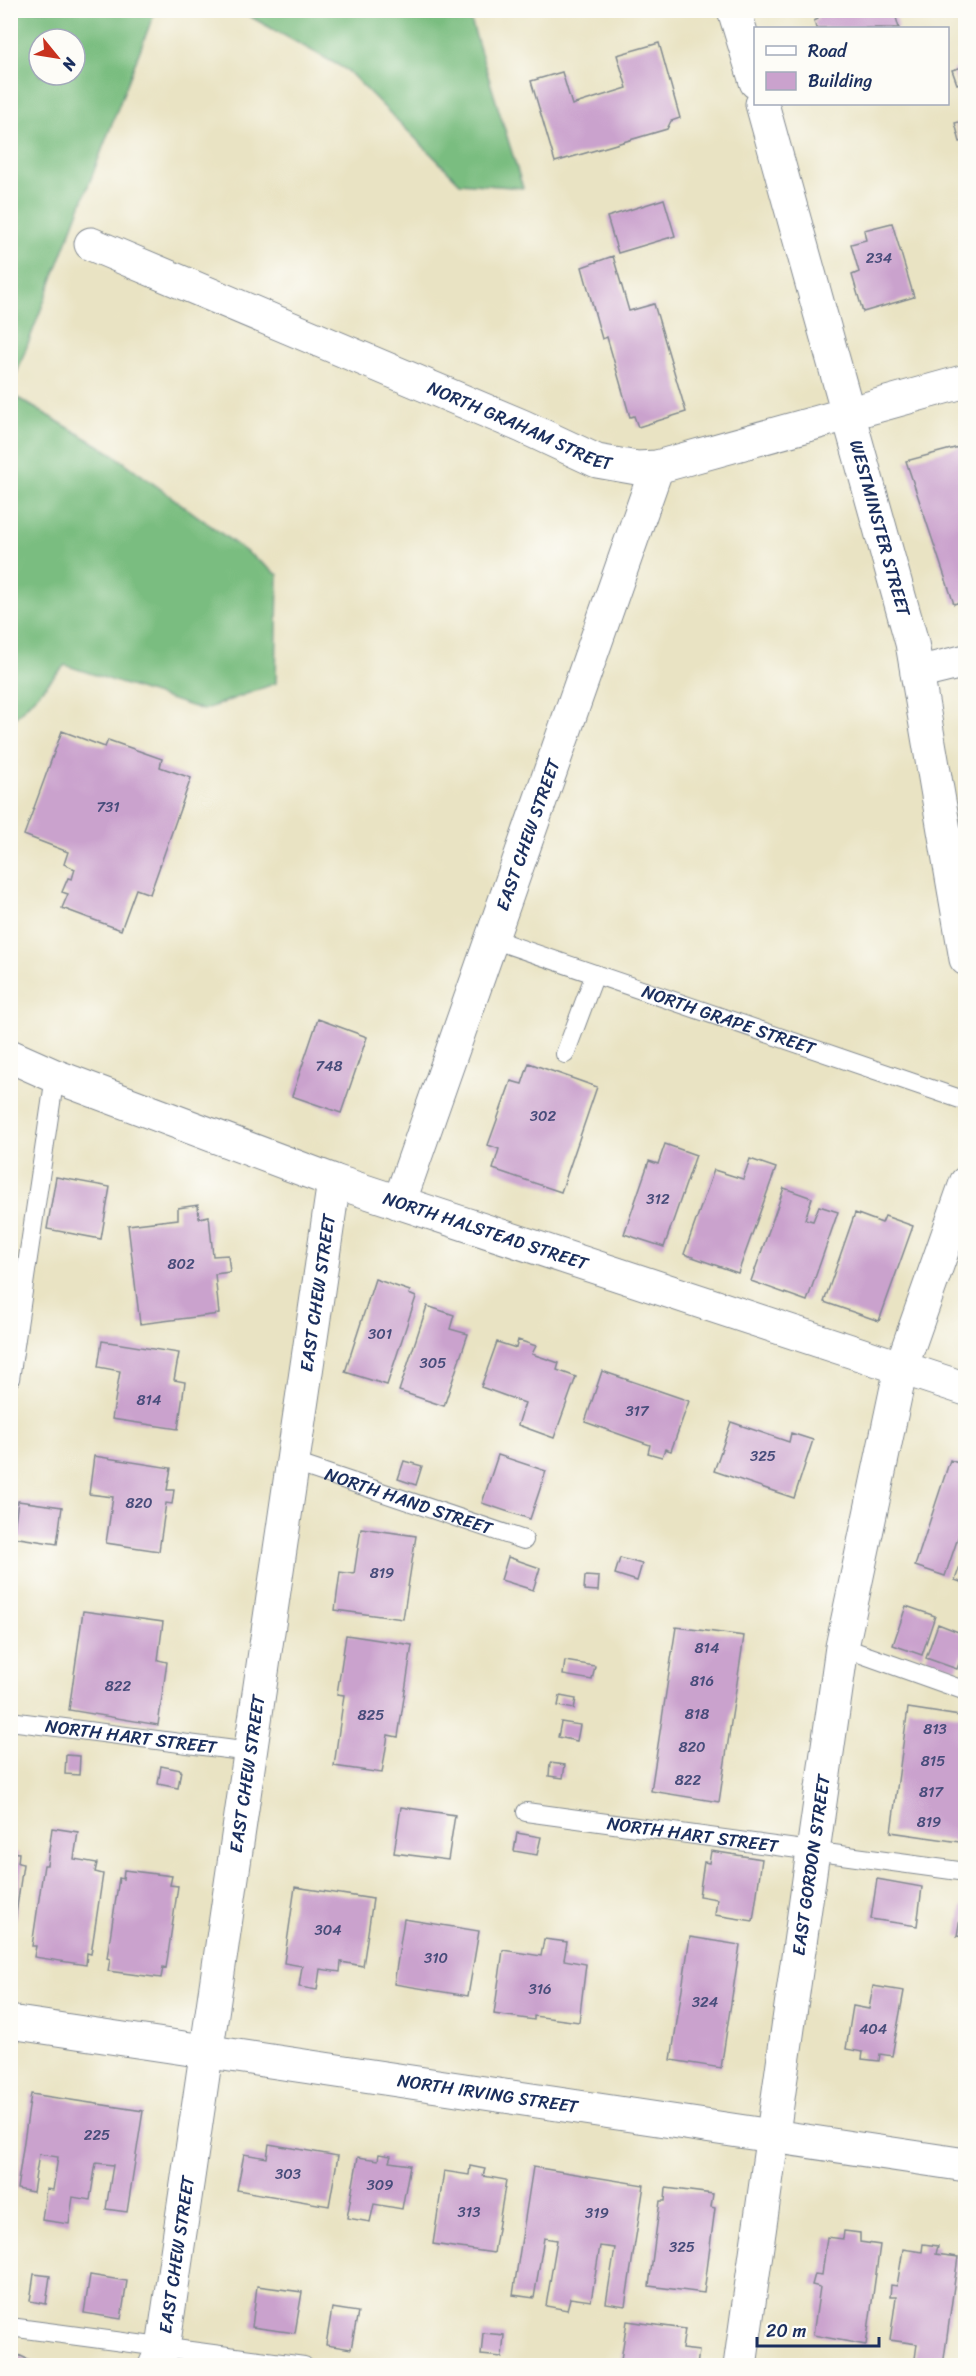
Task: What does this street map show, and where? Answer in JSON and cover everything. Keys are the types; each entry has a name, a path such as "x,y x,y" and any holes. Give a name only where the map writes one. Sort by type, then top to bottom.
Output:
{"street":[{"path":"734,10 754,75"},
{"name":"WESTMINSTER STREET","path":"762,105 912,644 966,959"},
{"name":"NORTH GRAHAM STREET","path":"91,244 522,426 597,461 637,468 657,467 966,381"},
{"name":"EAST CHEW STREET","path":"399,1203 657,467"},
{"path":"917,673 966,661"},
{"name":"NORTH HALSTEAD STREET","path":"10,1056 55,1076 334,1181 966,1389"},
{"name":"EAST CHEW STREET","path":"159,2356 207,2050 334,1181"},
{"path":"902,1368 966,1184"},
{"name":"EAST GORDON STREET","path":"740,2366 842,1647 902,1368"},
{"name":"NORTH IRVING STREET","path":"10,2022 966,2165"}],"lane":[{"name":"NORTH GRAPE STREET","path":"492,939 966,1101"},
{"path":"565,1054 595,974"},
{"path":"10,1379 55,1076"},
{"name":"NORTH HAND STREET","path":"292,1462 524,1540"},
{"path":"842,1647 966,1690"},
{"name":"NORTH HART STREET","path":"10,1721 250,1752"},
{"name":"NORTH HART STREET","path":"526,1812 966,1872"},
{"path":"10,2327 159,2356 304,2366"}],"green space":[{"path":"10,11 155,11 11,388"},
{"path":"240,11 468,11 523,188 460,183 347,70"},
{"path":"11,394 110,452 278,575 276,683 203,710 65,665 11,722"}],"building":[{"path":"815,10 894,10 899,27 816,27 814,21 818,19"},
{"path":"659,43 680,118 671,121 667,129 555,162 531,81 562,72 572,105 627,88 617,55"},
{"path":"966,66 966,88 962,89 960,83 957,84 952,70"},
{"path":"966,120 966,141 960,142 955,123"},
{"path":"664,199 675,236 618,253 607,217"},
{"path":"892,223 914,297 863,312 852,275 859,272 851,244 866,240 864,230"},
{"path":"613,256 629,311 654,304 686,412 638,427 634,416 630,417 607,337 602,339 582,267"},
{"path":"966,445 966,600 954,604 906,461"},
{"path":"62,731 105,747 108,740 162,759 160,767 191,778 150,894 136,889 121,930 62,908 68,894 62,892 68,878 72,879 75,869 64,864 68,852 24,835"},
{"path":"318,1019 367,1037 341,1113 292,1096"},
{"path":"529,1063 597,1087 561,1192 493,1169 499,1149 488,1145 511,1081 522,1084"},
{"path":"665,1144 696,1155 664,1247 624,1234 649,1161 658,1164"},
{"path":"750,1159 776,1168 738,1273 684,1254 714,1170 743,1179"},
{"path":"56,1177 110,1187 101,1239 47,1229"},
{"path":"784,1188 812,1198 805,1219 813,1221 819,1206 838,1212 807,1301 751,1281"},
{"path":"198,1205 199,1218 209,1216 213,1256 228,1255 230,1272 215,1274 219,1314 140,1324 128,1225 178,1219 178,1208"},
{"path":"855,1213 882,1223 885,1216 913,1226 879,1321 824,1302"},
{"path":"375,1279 410,1291 409,1294 416,1297 387,1385 345,1372"},
{"path":"427,1306 454,1315 450,1329 468,1334 444,1406 399,1391"},
{"path":"518,1340 536,1346 532,1354 559,1363 557,1370 576,1377 554,1438 518,1425 525,1403 481,1387 497,1342 516,1348"},
{"path":"102,1341 179,1353 174,1380 185,1382 178,1429 112,1419 120,1371 98,1367"},
{"path":"602,1371 689,1401 671,1451 665,1449 662,1457 648,1453 650,1445 585,1422"},
{"path":"731,1422 789,1442 791,1433 813,1440 794,1498 714,1471"},
{"path":"498,1455 546,1471 530,1519 482,1503"},
{"path":"94,1456 171,1468 167,1490 174,1490 172,1504 166,1503 159,1551 106,1543 113,1497 89,1494"},
{"path":"950,1460 966,1466 966,1514 945,1576 915,1566"},
{"path":"404,1461 422,1466 416,1485 398,1479"},
{"path":"18,1501 62,1507 57,1544 13,1537"},
{"path":"361,1528 416,1536 403,1619 335,1610 340,1572 354,1574"},
{"path":"966,1552 966,1584 955,1580"},
{"path":"508,1557 540,1568 533,1590 501,1580"},
{"path":"620,1558 642,1564 637,1581 615,1574"},
{"path":"585,1576 599,1577 598,1591 584,1590"},
{"path":"906,1606 935,1616 922,1655 893,1645"},
{"path":"83,1611 163,1622 158,1660 167,1662 158,1725 69,1710"},
{"path":"938,1624 966,1635 966,1645 957,1669 926,1658"},
{"path":"676,1627 744,1636 719,1802 651,1791"},
{"path":"346,1635 412,1645 398,1737 388,1735 382,1773 334,1766 344,1695 337,1694"},
{"path":"565,1661 595,1666 592,1680 563,1675"},
{"path":"560,1696 576,1699 574,1709 558,1706"},
{"path":"908,1708 966,1717 966,1843 891,1832"},
{"path":"561,1722 580,1725 577,1741 558,1737"},
{"path":"66,1755 80,1756 79,1775 65,1774"},
{"path":"550,1763 565,1765 563,1778 549,1776"},
{"path":"161,1766 181,1770 178,1788 158,1784"},
{"path":"401,1807 455,1815 448,1860 394,1853"},
{"path":"52,1828 78,1832 74,1859 97,1863 95,1872 103,1874 91,1954 87,1953 86,1965 34,1957 36,1946 32,1946"},
{"path":"517,1833 541,1837 537,1855 514,1851"},
{"path":"711,1851 762,1859 753,1921 715,1915 717,1899 699,1896 704,1862 709,1863"},
{"path":"10,1852 19,1853 18,1863 23,1864 12,1943"},
{"path":"124,1870 172,1876 170,1885 178,1886 166,1968 163,1967 161,1978 108,1971 110,1959 107,1958 119,1878 123,1879"},
{"path":"877,1879 922,1887 917,1926 871,1919"},
{"path":"295,1887 373,1899 363,1966 341,1962 340,1972 320,1969 317,1990 299,1987 302,1966 284,1963"},
{"path":"962,1906 966,1906 966,1937 957,1936"},
{"path":"404,1919 479,1931 468,1996 394,1984"},
{"path":"690,1937 740,1945 721,2068 671,2060"},
{"path":"544,1939 567,1942 564,1960 586,1964 579,2022 534,2016 534,2020 494,2014 503,1950 541,1956"},
{"path":"873,1986 904,1991 892,2056 880,2054 879,2061 862,2059 863,2052 846,2049 853,2006 869,2009"},
{"path":"31,2094 143,2111 127,2212 106,2209 113,2165 96,2163 90,2200 73,2197 69,2224 42,2220 46,2189 53,2190 58,2157 39,2154 33,2192 17,2189"},
{"path":"269,2144 338,2156 329,2206 237,2190 244,2154 267,2158"},
{"path":"379,2154 391,2156 389,2162 410,2165 402,2209 374,2204 370,2222 347,2218 358,2157 378,2160"},
{"path":"470,2166 485,2169 483,2176 506,2180 494,2253 433,2244 444,2171 469,2175"},
{"path":"533,2167 644,2185 625,2306 606,2303 615,2248 600,2246 591,2301 570,2298 567,2310 546,2306 557,2240 544,2238 534,2298 513,2295"},
{"path":"666,2188 713,2194 711,2207 715,2208 704,2293 649,2286 660,2201 665,2201"},
{"path":"844,2231 860,2233 860,2242 880,2245 866,2345 813,2335 820,2287 812,2285 815,2274 822,2275 827,2237 843,2239"},
{"path":"923,2244 938,2246 936,2254 958,2257 943,2366 914,2366 917,2344 890,2340 896,2297 890,2297 891,2285 897,2286 903,2249 922,2252"},
{"path":"34,2274 50,2276 46,2304 30,2301"},
{"path":"90,2275 127,2281 121,2319 84,2313"},
{"path":"257,2286 302,2292 295,2333 252,2327"},
{"path":"332,2308 358,2312 351,2349 326,2345"},
{"path":"627,2321 685,2329 682,2349 699,2351 697,2366 620,2366"},
{"path":"483,2333 504,2335 502,2357 481,2355"},
{"path":"10,2351 42,2366 10,2366"}]}
